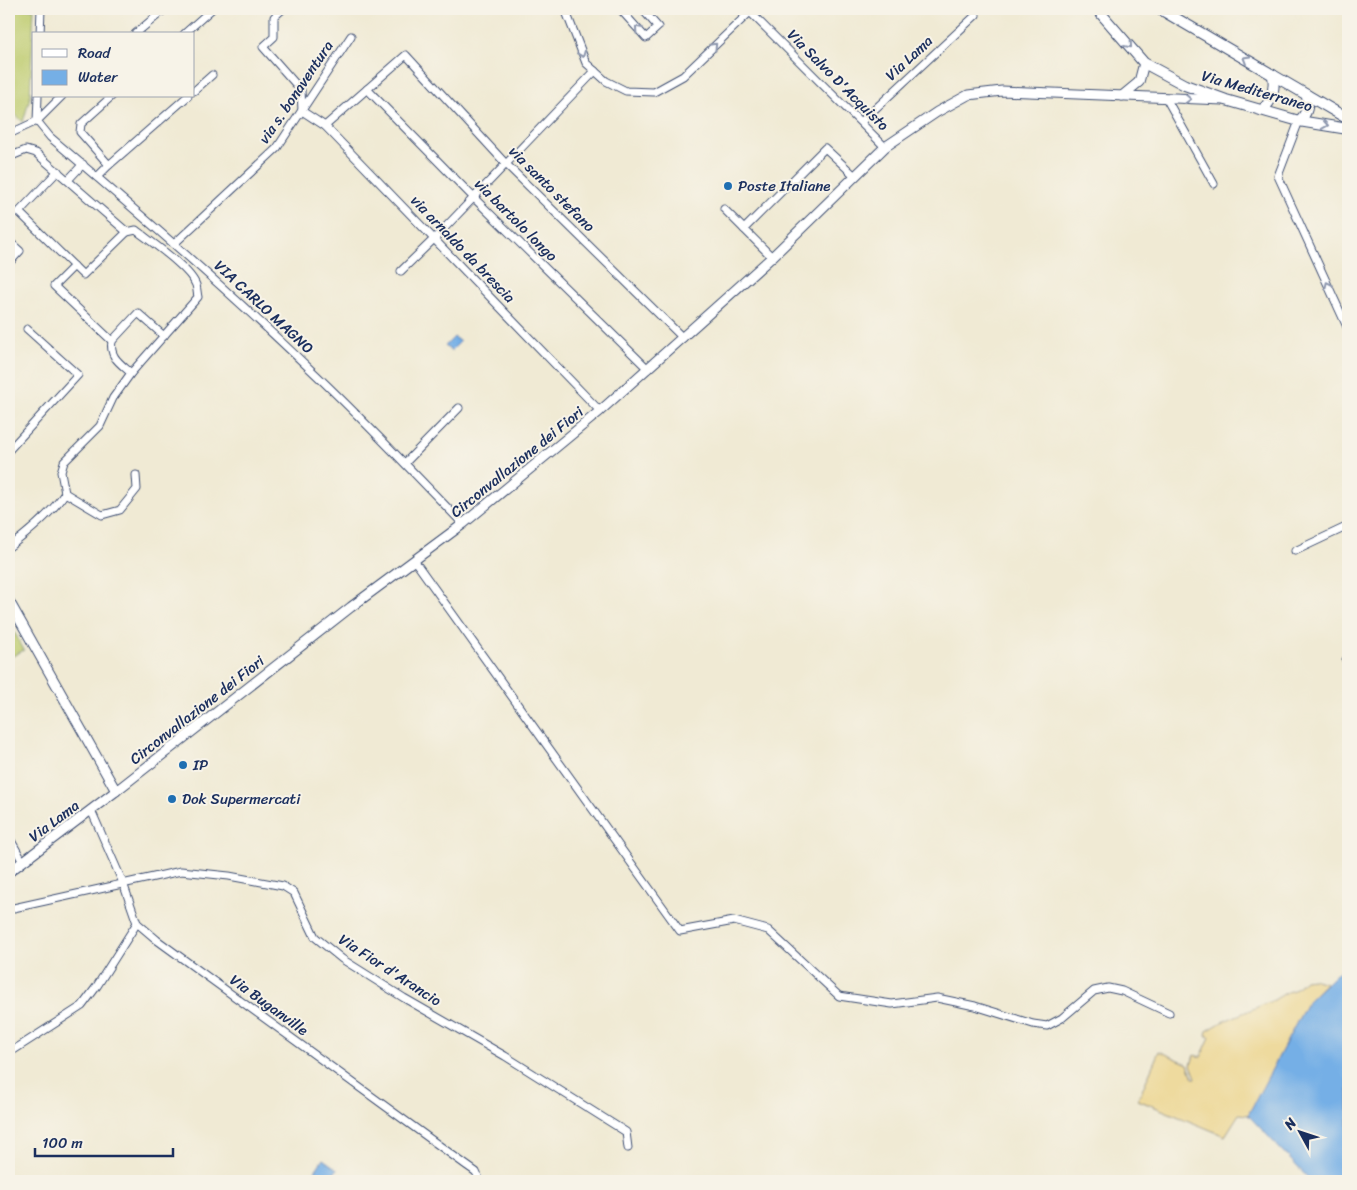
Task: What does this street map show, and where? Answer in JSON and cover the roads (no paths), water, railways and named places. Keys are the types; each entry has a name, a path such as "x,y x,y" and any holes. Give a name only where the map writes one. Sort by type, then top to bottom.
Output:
{"main road":[{"name":"Via Mediterraneo","path":"1097,9 1144,63 1185,85 1226,100 1300,121 1348,129"},
{"name":"Via Mediterraneo","path":"1160,9 1348,119"},
{"path":"1262,110 1272,98 1275,86 1273,75"},
{"path":"1300,121 1308,109 1307,95"}],"street":[{"path":"40,32 41,9"},
{"path":"138,32 165,9"},
{"path":"186,32 212,9"},
{"path":"283,9 274,17 274,37 263,47 301,90 302,111"},
{"name":"Via Salvo D'Acquisto","path":"565,9 586,63 606,81 626,91 654,92 682,76 752,10 886,147"},
{"path":"620,9 646,38 658,27 642,9"},
{"name":"Via Lama","path":"861,122 976,15"},
{"name":"via s. bonaventura","path":"174,244 277,148 351,36"},
{"name":"via santo stefano","path":"367,89 406,55 506,164 683,338"},
{"path":"1122,96 1139,82 1144,63"},
{"path":"401,271 474,198 595,71"},
{"path":"195,90 212,75"},
{"path":"325,126 367,89"},
{"name":"via bartolo longo","path":"367,89 474,198 648,369"},
{"name":"Circonvallazione dei Fiori","path":"116,791 351,607 463,524 600,411 772,257 886,147 937,112 968,95 1002,91 1226,100"},
{"path":"37,121 38,98"},
{"path":"9,134 37,121 60,98"},
{"path":"109,166 80,132 81,124 110,98"},
{"path":"97,177 186,98"},
{"path":"1166,98 1214,184"},
{"name":"via arnaldo da brescia","path":"302,111 325,126 600,411"},
{"name":"VIA CARLO MAGNO","path":"37,121 50,137 174,244 312,371 405,463 463,524"},
{"path":"1300,121 1278,176 1348,329"},
{"path":"744,229 825,148 856,176"},
{"path":"9,157 26,150 36,153 127,232"},
{"path":"68,180 83,164"},
{"path":"58,171 19,212 83,274 127,232 136,230 182,267 196,285 198,297 131,373 113,398 100,426 64,462 60,472 65,493 102,514 120,510 137,489 136,475"},
{"path":"724,209 772,257"},
{"path":"9,241 20,251 9,263"},
{"path":"182,267 189,258"},
{"path":"74,266 54,286 112,341"},
{"path":"131,373 114,356 110,349 112,341 138,313 164,336"},
{"path":"9,450 78,375 27,329"},
{"path":"405,463 459,408"},
{"path":"9,547 58,503 65,493"},
{"path":"1295,551 1348,526"},
{"path":"414,560 680,930 734,921 768,930 839,996 892,1004 937,998 974,1006 1033,1024 1047,1026 1062,1018 1094,991 1108,988 1122,991 1169,1012"},
{"path":"9,601 116,791"},
{"name":"Via Lama","path":"9,872 116,791"},
{"path":"9,1053 82,1006 137,923 123,883 92,810"},
{"path":"9,837 23,862"},
{"name":"Via Fior d'Arancio","path":"9,909 123,883 190,871 276,884 294,893 315,936 342,959 404,998 505,1056 626,1132 628,1148"},
{"name":"Via Buganville","path":"137,923 164,945 466,1164 476,1172 480,1181"}],"water":[{"path":"454,337 460,342 451,351 445,346"},
{"path":"1348,963 1348,1181 1311,1181 1248,1115 1308,1001"},
{"path":"323,1159 337,1169 329,1181 315,1171"}],"place":[{"name":"Poste Italiane","path":"728,186"},
{"name":"IP","path":"183,765"},
{"name":"Dok Supermercati","path":"172,799"}]}
